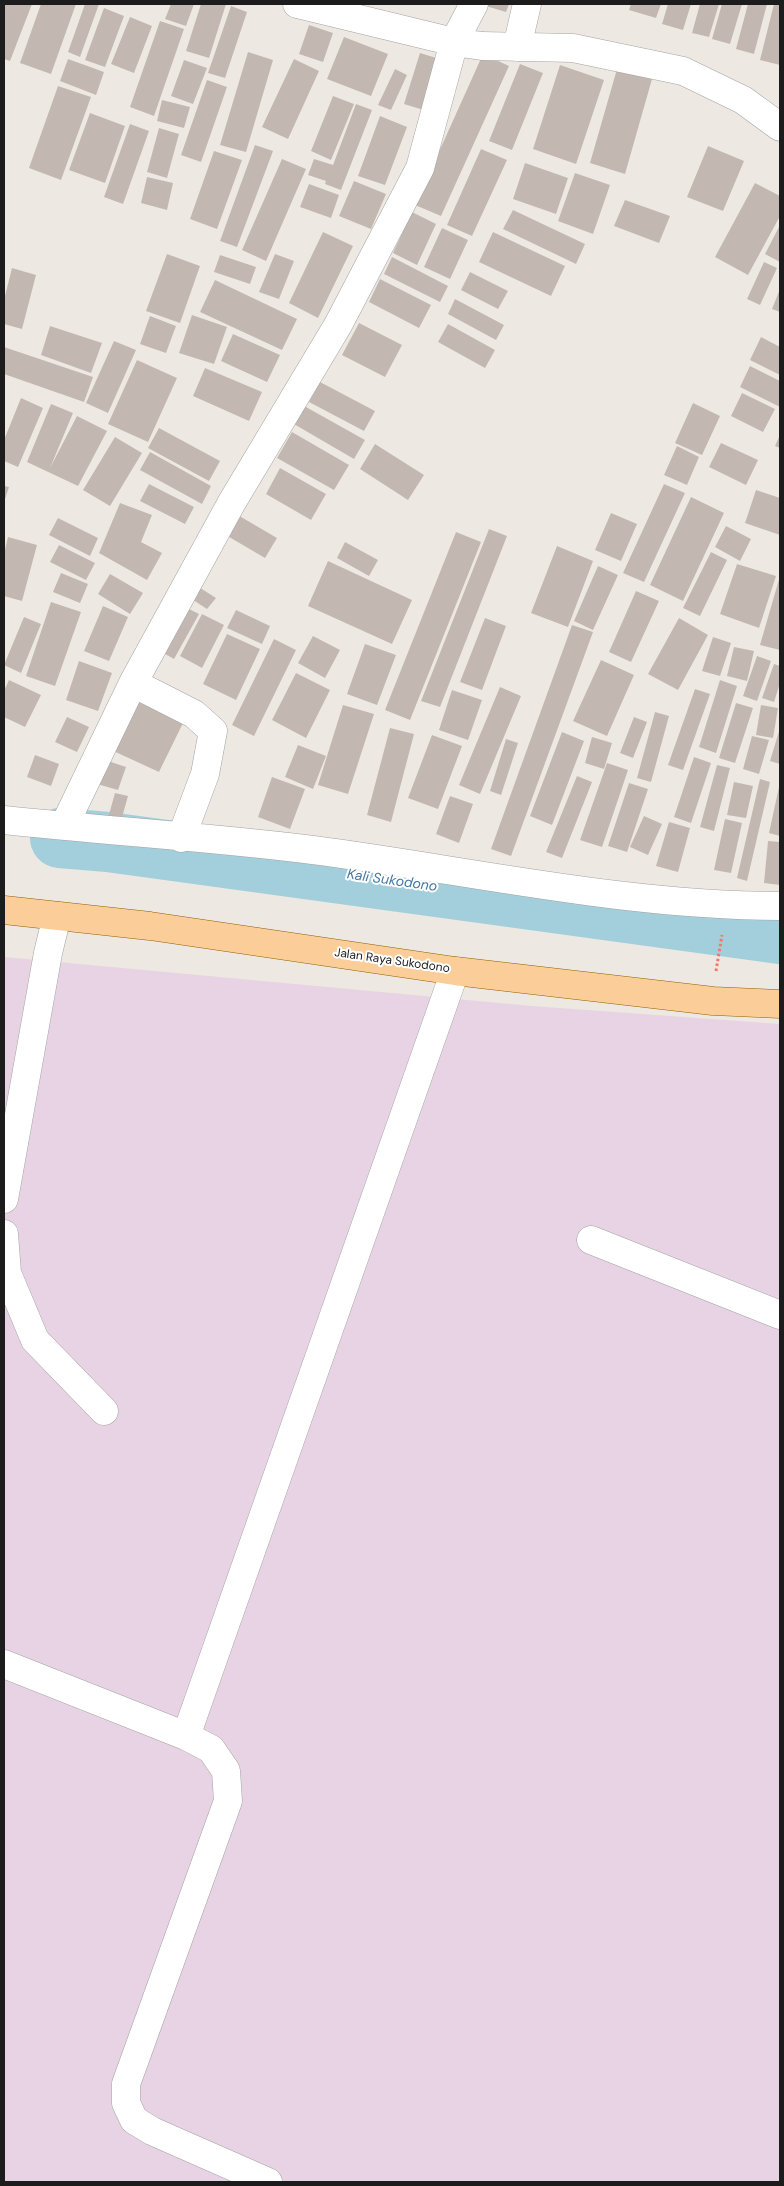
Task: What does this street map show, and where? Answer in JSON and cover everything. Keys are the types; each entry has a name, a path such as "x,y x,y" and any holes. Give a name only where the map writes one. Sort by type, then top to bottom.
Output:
{"main road":[{"name":"Jalan Raya Sukodono","path":"4,910 150,926 455,970 713,1001 780,1004"}],"street":[{"path":"297,4 464,44 573,48 683,71 743,100 780,127"},
{"path":"64,826 133,683 232,502 338,325 420,168 464,44 474,4"},
{"path":"517,47 527,4"},
{"path":"133,683 194,714 213,731 205,774 181,838"},
{"path":"4,820 312,850 575,889 727,906 780,906"},
{"path":"4,1199 48,953 57,916"},
{"path":"186,1736 455,970"},
{"path":"4,1234 7,1273 35,1340 104,1411"},
{"path":"591,1240 780,1315"},
{"path":"4,1664 186,1736 212,1749 226,1771 228,1801 126,2084 126,2103 134,2120 152,2131 268,2182"}],"path":[{"path":"715,973 722,934"}],"shaded area":[{"path":"4,957 532,1006 780,1024 780,2182 4,2182"}],"building":[{"path":"4,4 32,4 10,61 4,59"},
{"path":"41,4 76,4 51,74 20,63"},
{"path":"85,4 99,4 80,57 68,52"},
{"path":"171,4 194,4 186,26 165,19"},
{"path":"201,4 226,4 209,58 186,51"},
{"path":"486,4 509,4 506,12 486,6"},
{"path":"631,4 661,4 656,18 629,10"},
{"path":"668,4 691,4 683,30 662,24"},
{"path":"700,4 719,4 709,37 692,33"},
{"path":"722,4 742,4 730,44 712,39"},
{"path":"748,4 767,4 754,54 736,49"},
{"path":"774,4 780,4 780,65 760,60"},
{"path":"231,6 247,12 225,78 208,73"},
{"path":"104,8 124,16 105,67 85,60"},
{"path":"130,17 152,26 134,73 111,64"},
{"path":"160,21 184,29 154,116 130,107"},
{"path":"309,25 333,33 323,62 299,54"},
{"path":"344,37 388,54 371,96 327,79"},
{"path":"248,52 273,60 246,152 220,145"},
{"path":"420,53 446,61 430,112 404,104"},
{"path":"483,54 509,66 441,216 415,205"},
{"path":"68,59 104,72 96,95 60,81"},
{"path":"294,59 319,71 288,139 262,127"},
{"path":"184,60 207,68 193,104 171,96"},
{"path":"520,64 543,73 512,150 489,141"},
{"path":"560,65 604,80 576,164 533,149"},
{"path":"395,69 407,75 391,110 378,105"},
{"path":"617,69 652,79 625,174 590,163"},
{"path":"207,80 227,87 201,162 181,155"},
{"path":"58,86 91,97 61,180 29,168"},
{"path":"333,96 354,104 331,160 311,151"},
{"path":"162,100 190,107 184,128 157,121"},
{"path":"356,104 372,110 341,190 325,184 326,181 308,175 314,159 333,165"},
{"path":"90,113 125,126 105,183 69,170"},
{"path":"380,116 407,127 385,185 358,176"},
{"path":"130,124 149,131 123,204 104,197"},
{"path":"159,128 179,134 167,178 147,172"},
{"path":"255,145 273,151 237,247 220,241"},
{"path":"708,146 744,161 723,211 687,197"},
{"path":"481,149 507,160 472,236 447,225"},
{"path":"214,151 242,160 217,229 190,219"},
{"path":"282,159 306,169 266,261 242,250"},
{"path":"525,163 568,178 556,214 513,199"},
{"path":"575,173 610,185 593,234 558,221"},
{"path":"147,177 173,183 167,210 141,203"},
{"path":"354,181 386,194 371,229 339,216"},
{"path":"755,183 780,196 780,216 748,275 715,257"},
{"path":"309,184 339,195 331,218 300,207"},
{"path":"625,200 670,216 659,243 614,226"},
{"path":"513,210 585,244 576,264 503,229"},
{"path":"412,212 436,224 417,265 393,253"},
{"path":"780,225 780,262 765,254"},
{"path":"442,228 468,240 450,279 424,267"},
{"path":"323,232 353,246 318,318 289,303"},
{"path":"493,232 565,266 551,296 479,262"},
{"path":"167,254 200,266 180,323 146,311"},
{"path":"275,254 294,261 279,299 259,292"},
{"path":"220,255 256,267 250,284 214,272"},
{"path":"392,257 448,286 440,302 384,274"},
{"path":"764,262 777,268 760,305 747,299"},
{"path":"12,268 36,275 22,329 4,324 4,300"},
{"path":"470,272 508,291 498,309 461,290"},
{"path":"380,279 431,305 419,328 369,302"},
{"path":"215,280 297,319 282,350 200,312"},
{"path":"780,289 780,312 772,309"},
{"path":"455,299 504,325 496,340 448,314"},
{"path":"192,315 227,327 214,364 179,353"},
{"path":"150,316 176,326 166,353 140,344"},
{"path":"359,323 402,345 385,377 342,355"},
{"path":"448,324 495,350 485,368 438,342"},
{"path":"50,326 102,343 91,373 41,355"},
{"path":"233,334 280,355 267,382 221,361"},
{"path":"761,337 780,347 780,375 750,360"},
{"path":"114,341 136,350 108,413 86,403"},
{"path":"4,347 93,377 84,402 4,374"},
{"path":"137,360 177,378 148,442 108,424"},
{"path":"750,366 780,381 780,407 740,387"},
{"path":"205,368 262,392 249,421 193,396"},
{"path":"320,382 375,411 364,431 309,402"},
{"path":"742,393 775,409 763,432 731,416"},
{"path":"21,398 43,408 18,467 4,461 4,440"},
{"path":"297,402 365,440 354,459 287,420"},
{"path":"693,403 720,416 702,455 675,443"},
{"path":"51,404 73,413 50,468 77,416 107,431 78,486 27,462"},
{"path":"159,428 220,461 209,481 148,448"},
{"path":"292,432 349,465 334,490 277,458"},
{"path":"780,435 780,448 775,446"},
{"path":"115,437 142,453 110,506 83,490"},
{"path":"721,443 758,460 746,485 709,467"},
{"path":"375,444 424,475 408,500 360,469"},
{"path":"677,446 699,457 687,485 664,475"},
{"path":"150,452 211,486 202,504 140,470"},
{"path":"280,468 326,494 311,520 266,494"},
{"path":"149,484 194,507 185,524 140,501"},
{"path":"664,484 685,493 644,582 623,573"},
{"path":"4,486 9,487 4,502"},
{"path":"756,490 780,498 780,535 745,523"},
{"path":"691,497 724,513 683,601 650,585"},
{"path":"120,503 152,515 141,542 162,553 147,580 99,553"},
{"path":"611,513 637,524 621,561 595,550"},
{"path":"236,514 277,538 265,558 224,534"},
{"path":"58,518 98,538 90,556 49,535"},
{"path":"726,526 751,539 740,561 715,547"},
{"path":"489,529 507,536 440,707 421,701"},
{"path":"456,532 481,542 410,720 385,710"},
{"path":"8,537 37,545 22,601 4,596 4,554"},
{"path":"345,542 378,560 369,576 337,558"},
{"path":"59,545 95,563 86,580 50,562"},
{"path":"557,546 593,561 568,627 531,613"},
{"path":"711,552 727,560 700,616 683,608"},
{"path":"328,561 412,600 392,644 308,606"},
{"path":"737,564 776,576 759,628 720,614"},
{"path":"598,566 618,575 593,630 574,621"},
{"path":"61,573 88,584 80,603 53,592"},
{"path":"110,574 143,593 130,614 98,594"},
{"path":"780,576 780,650 760,645"},
{"path":"191,582 216,598 207,609 184,594"},
{"path":"636,591 659,601 631,662 609,652"},
{"path":"51,602 81,612 55,686 26,676"},
{"path":"177,603 199,614 174,659 153,647"},
{"path":"103,606 128,617 109,661 84,651"},
{"path":"236,610 270,626 262,644 227,628"},
{"path":"202,614 224,625 202,668 180,656"},
{"path":"24,617 41,624 21,673 4,665"},
{"path":"485,618 506,626 482,690 460,682"},
{"path":"679,618 708,635 678,690 648,674"},
{"path":"572,625 593,632 511,856 491,849"},
{"path":"227,634 260,649 236,700 203,684"},
{"path":"313,636 340,650 325,678 298,663"},
{"path":"713,637 731,643 720,676 702,671"},
{"path":"274,639 296,650 254,736 232,725"},
{"path":"365,644 396,655 377,705 347,694"},
{"path":"734,647 754,651 747,681 727,676"},
{"path":"757,656 771,661 757,701 743,696"},
{"path":"601,660 634,675 607,736 573,721"},
{"path":"79,661 112,673 98,711 66,700"},
{"path":"774,664 780,666 780,683 774,702 762,698"},
{"path":"296,673 330,690 306,738 272,720"},
{"path":"9,680 41,695 25,727 4,717 4,691"},
{"path":"720,680 737,686 716,753 699,747"},
{"path":"500,687 521,696 480,794 459,785"},
{"path":"695,689 710,694 683,770 668,765"},
{"path":"452,690 482,700 468,740 439,730"},
{"path":"132,699 183,723 159,772 109,749"},
{"path":"736,703 753,708 735,763 719,758"},
{"path":"343,705 374,714 348,794 318,785"},
{"path":"761,705 778,708 773,738 756,735"},
{"path":"655,712 669,716 651,782 637,778"},
{"path":"67,717 89,727 77,752 55,742"},
{"path":"634,717 647,722 633,758 620,753"},
{"path":"390,728 414,734 391,822 367,815"},
{"path":"780,728 780,764 770,761"},
{"path":"562,732 584,741 552,825 530,816"},
{"path":"432,735 462,746 438,809 408,798"},
{"path":"752,736 769,740 759,774 743,769"},
{"path":"592,737 612,743 604,769 585,763"},
{"path":"506,739 518,743 501,795 490,791"},
{"path":"298,745 326,756 313,789 285,777"},
{"path":"35,755 59,764 51,786 27,777"},
{"path":"694,757 711,763 691,823 674,817"},
{"path":"105,760 126,767 118,790 97,784"},
{"path":"607,763 628,770 602,847 580,840"},
{"path":"717,765 730,768 714,831 700,827"},
{"path":"577,776 592,782 562,858 546,852"},
{"path":"272,777 305,789 290,829 258,817"},
{"path":"760,779 770,782 747,881 737,878"},
{"path":"734,782 753,786 746,818 727,815"},
{"path":"629,783 648,789 627,852 608,846"},
{"path":"780,787 780,836 769,833"},
{"path":"115,793 128,796 121,821 108,818"},
{"path":"450,796 473,804 459,843 436,834"},
{"path":"644,816 662,824 648,855 630,847"},
{"path":"725,819 742,823 731,873 714,870"},
{"path":"669,822 690,828 678,872 656,866"},
{"path":"768,841 780,842 780,885 764,883"}],"waterway":[{"name":"Kali Sukodono","path":"60,838 108,842 780,934"}]}
